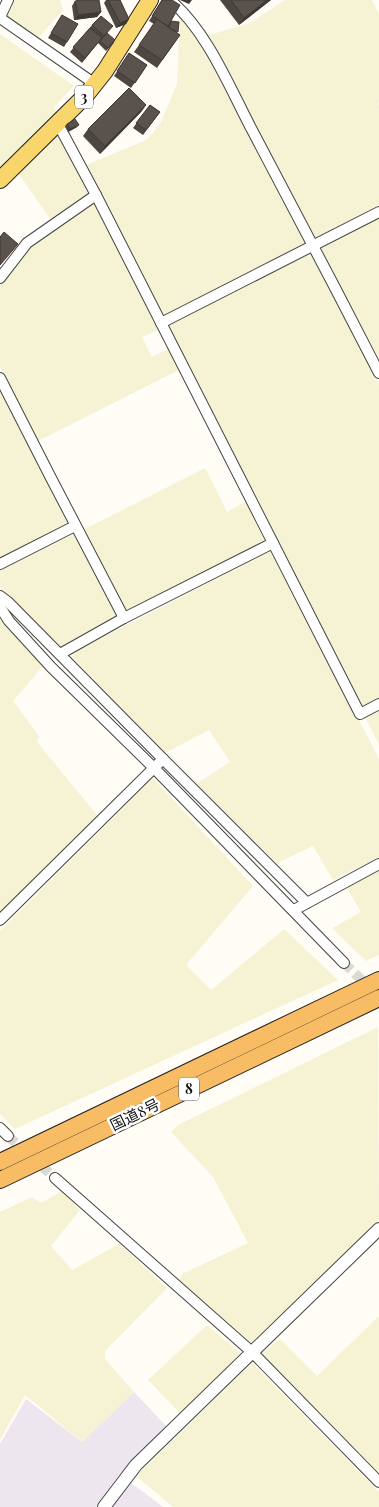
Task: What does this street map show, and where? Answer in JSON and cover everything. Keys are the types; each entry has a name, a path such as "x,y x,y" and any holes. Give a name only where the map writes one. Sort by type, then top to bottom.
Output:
{"highway":[{"name":"国道8号","path":"0,1162 379,980"},
{"name":"国道8号","path":"0,1180 379,998"}],"main road":[{"name":"3","path":"0,180 58,124 95,84 150,0"}],"street":[{"path":"8,0 0,18 95,84"},
{"path":"170,0 180,8 206,42 379,374"},
{"path":"58,124 360,714 379,704"},
{"path":"0,278 27,243 96,195"},
{"path":"161,323 379,212"},
{"path":"0,378 124,618"},
{"path":"0,564 75,526"},
{"path":"60,654 124,618 273,542"},
{"path":"0,596 307,903"},
{"path":"0,607 8,621 45,660 153,767 344,963"},
{"path":"0,920 163,759"},
{"path":"294,910 379,864"},
{"path":"0,1128 8,1136"},
{"path":"55,1178 253,1353 379,1482"},
{"path":"104,1507 136,1465 379,1230"}],"shaded area":[{"path":"13,0 60,0 63,10 39,37 6,15"},
{"path":"285,0 372,0 379,14 379,205 315,238 209,35 250,23"},
{"path":"180,16 202,43 307,244 163,317 84,166 148,139 161,122 177,84"},
{"path":"0,34 74,86 54,107 57,112 0,169"},
{"path":"58,133 91,194 51,220 18,173"},
{"path":"94,201 158,330 142,337 152,357 168,349 179,370 38,441 0,367 0,285 31,245"},
{"path":"379,218 379,363 320,247"},
{"path":"310,251 379,385 379,698 363,706 167,326"},
{"path":"0,391 69,523 0,558"},
{"path":"205,468 227,512 248,500 268,542 126,612 83,530"},
{"path":"74,534 117,617 62,648 0,587 0,569"},
{"path":"272,550 379,759 379,857 333,880 313,846 277,863 196,784 230,762 209,730 165,753 72,657 76,651"},
{"path":"0,618 43,666 13,701 39,736 37,742 98,816 0,913"},
{"path":"379,709 379,745 365,717"},
{"path":"153,778 253,886 186,965 211,990 284,929 338,980 15,1129 0,1114 0,931"},
{"path":"379,868 379,955 366,961 332,928 361,912 345,885"},
{"path":"378,1027 379,1219 252,1344 179,1281 182,1274 248,1243 213,1177 171,1132 178,1125"},
{"path":"62,1191 80,1210 51,1246 72,1270 119,1244 167,1288 105,1351 105,1359 134,1392 82,1442 25,1395 0,1440 0,1212 32,1197 41,1203"},
{"path":"379,1316 379,1477 261,1354 280,1339 317,1376"},
{"path":"207,1325 242,1354 181,1414 148,1380"},
{"path":"252,1363 379,1492 379,1507 173,1507 136,1476"},
{"path":"134,1392 167,1427 118,1476 96,1507 0,1507 0,1444 26,1399 82,1442"},
{"path":"130,1482 163,1507 112,1507"}],"building":[{"path":"99,0 101,12 78,15 75,1"},
{"path":"108,0 120,0 129,19 120,23"},
{"path":"162,0 172,0 180,5 168,26 152,16"},
{"path":"231,0 267,0 244,18"},
{"path":"62,15 78,24 67,42 51,33"},
{"path":"101,16 113,26 104,36 92,25"},
{"path":"157,19 180,35 162,60 139,45"},
{"path":"171,21 179,22 178,32 169,28"},
{"path":"90,28 102,38 85,58 73,47"},
{"path":"107,33 115,40 108,48 100,41"},
{"path":"129,53 147,65 135,83 117,71"},
{"path":"129,88 146,105 105,146 88,129"},
{"path":"150,105 160,112 146,130 136,123"},
{"path":"75,119 79,125 70,129 67,124"},
{"path":"4,232 18,244 0,265 0,237"}],"tunnel":[{"path":"344,963 370,988"},
{"path":"8,1136 55,1178"}]}
